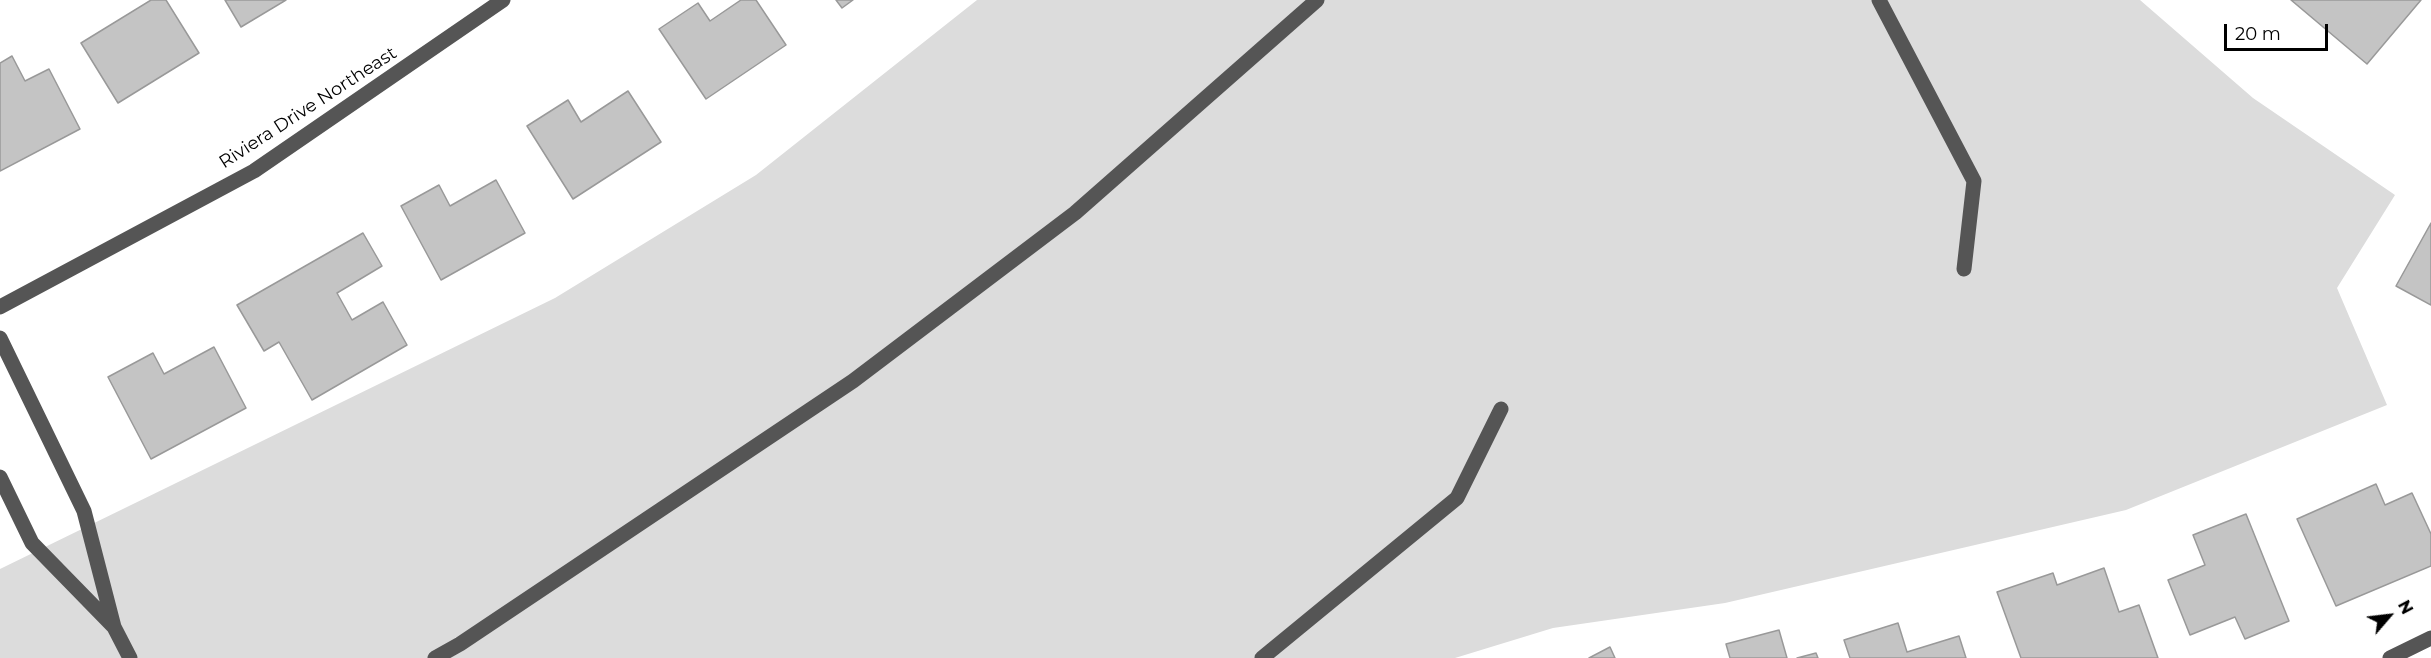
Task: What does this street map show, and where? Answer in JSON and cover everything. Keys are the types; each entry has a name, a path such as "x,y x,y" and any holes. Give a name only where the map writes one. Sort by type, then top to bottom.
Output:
{"street":[{"name":"Riviera Drive Northeast","path":"0,307 254,171 504,0"},
{"path":"435,658 460,644 853,381 1075,213 1317,0"},
{"path":"1879,0 1974,181 1964,269"},
{"path":"0,338 84,511 114,627 130,658"},
{"path":"1262,658 1456,498 1501,410"},
{"path":"0,477 32,543 114,627"},
{"path":"2390,658 2431,638"}],"shaded area":[{"path":"977,0 2140,0 2253,98 2395,195 2337,288 2387,405 2126,510 1725,603 1553,628 1455,658 0,658 0,569 555,298 756,175"}],"building":[{"path":"151,0 166,0 199,53 118,103 81,43"},
{"path":"225,0 286,0 241,27"},
{"path":"741,0 756,0 786,45 706,99 659,29 698,3 710,21"},
{"path":"836,0 853,0 842,8"},
{"path":"2291,0 2421,0 2367,64"},
{"path":"12,56 25,81 49,69 80,129 0,171 0,63"},
{"path":"628,91 661,142 573,199 527,126 568,100 581,122"},
{"path":"496,180 525,233 441,280 401,206 439,185 450,206"},
{"path":"2431,223 2431,305 2396,286"},
{"path":"363,233 382,266 337,293 352,320 383,302 407,345 312,400 279,342 264,351 237,305"},
{"path":"214,347 246,408 151,459 108,377 153,353 164,374"},
{"path":"2376,484 2385,505 2412,493 2431,534 2431,566 2336,606 2297,519"},
{"path":"2246,514 2289,621 2245,639 2235,617 2190,635 2168,580 2205,565 2193,535"},
{"path":"2104,568 2119,612 2139,605 2158,658 2021,658 1997,592 2053,573 2057,585"},
{"path":"1898,623 1907,652 1959,636 1966,658 1850,658 1844,640"},
{"path":"1779,630 1787,658 1730,658 1726,644"},
{"path":"1610,647 1615,658 1589,658"},
{"path":"1816,653 1818,658 1797,658"}]}
